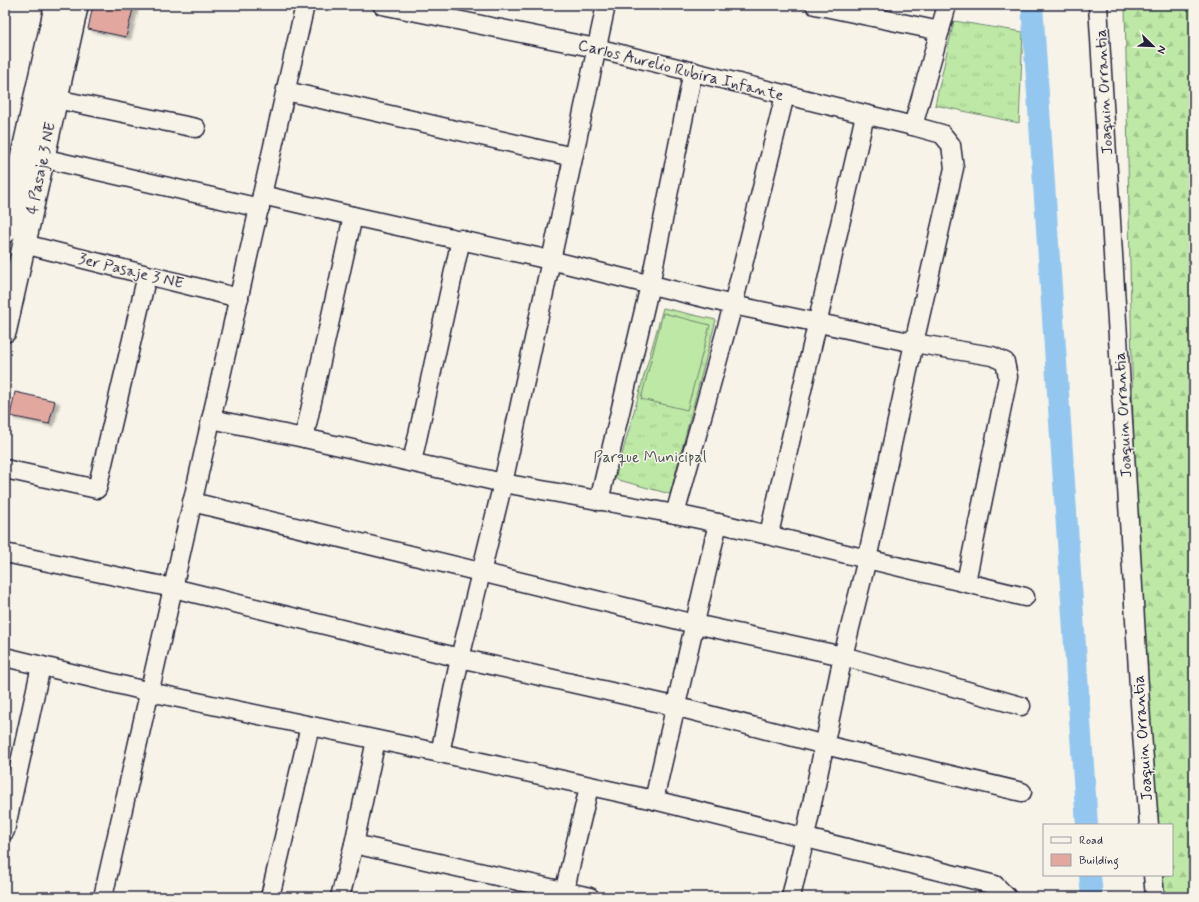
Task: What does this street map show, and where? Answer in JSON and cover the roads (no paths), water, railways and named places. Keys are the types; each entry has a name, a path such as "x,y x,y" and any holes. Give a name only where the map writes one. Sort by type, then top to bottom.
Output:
{"street":[{"name":"4 Pasaje 3 NE","path":"5,232 56,5"},
{"name":"4 Pasaje 3 NE","path":"5,331 77,5"},
{"path":"103,897 305,5"},
{"name":"Carlos Aurelio Rubira Infante","path":"385,5 596,48 942,134 951,145 954,168 914,343"},
{"path":"440,753 460,658 503,483 606,5"},
{"path":"815,5 940,31"},
{"path":"913,126 947,5"},
{"name":"Joaquin Orrantia","path":"1098,5 1140,696 1150,824"},
{"path":"599,501 650,286 693,71"},
{"path":"286,91 573,157"},
{"path":"675,514 733,305 785,95"},
{"path":"56,99 196,128"},
{"path":"769,534 866,114"},
{"path":"42,158 261,202 353,216 550,260 650,286 733,305 914,343 992,356 1005,362 1008,377 966,582"},
{"path":"304,438 353,216"},
{"path":"412,462 461,240"},
{"name":"3er Pasaje 3 NE","path":"24,244 238,298"},
{"path":"5,469 97,489 147,275"},
{"path":"791,897 806,837 844,656 867,559 914,343"},
{"path":"211,419 304,438 503,483 675,514 769,534 1025,597"},
{"path":"192,502 694,624 844,656 1021,706"},
{"path":"654,800 674,706 718,523"},
{"path":"5,553 173,588 460,658 674,706 826,745 1022,792"},
{"path":"5,657 150,692 654,800 994,885 1007,897"},
{"path":"5,831 41,666"},
{"path":"270,897 310,726"},
{"path":"340,897 354,844 376,740"},
{"path":"564,894 589,787"},
{"path":"354,844 564,894 590,897"},
{"path":"1154,876 1155,897"}],"waterway":[{"path":"1032,5 1087,824"},
{"path":"1090,876 1092,897"}],"park label":[{"name":"Parque Municipal","path":"650,457"}]}
